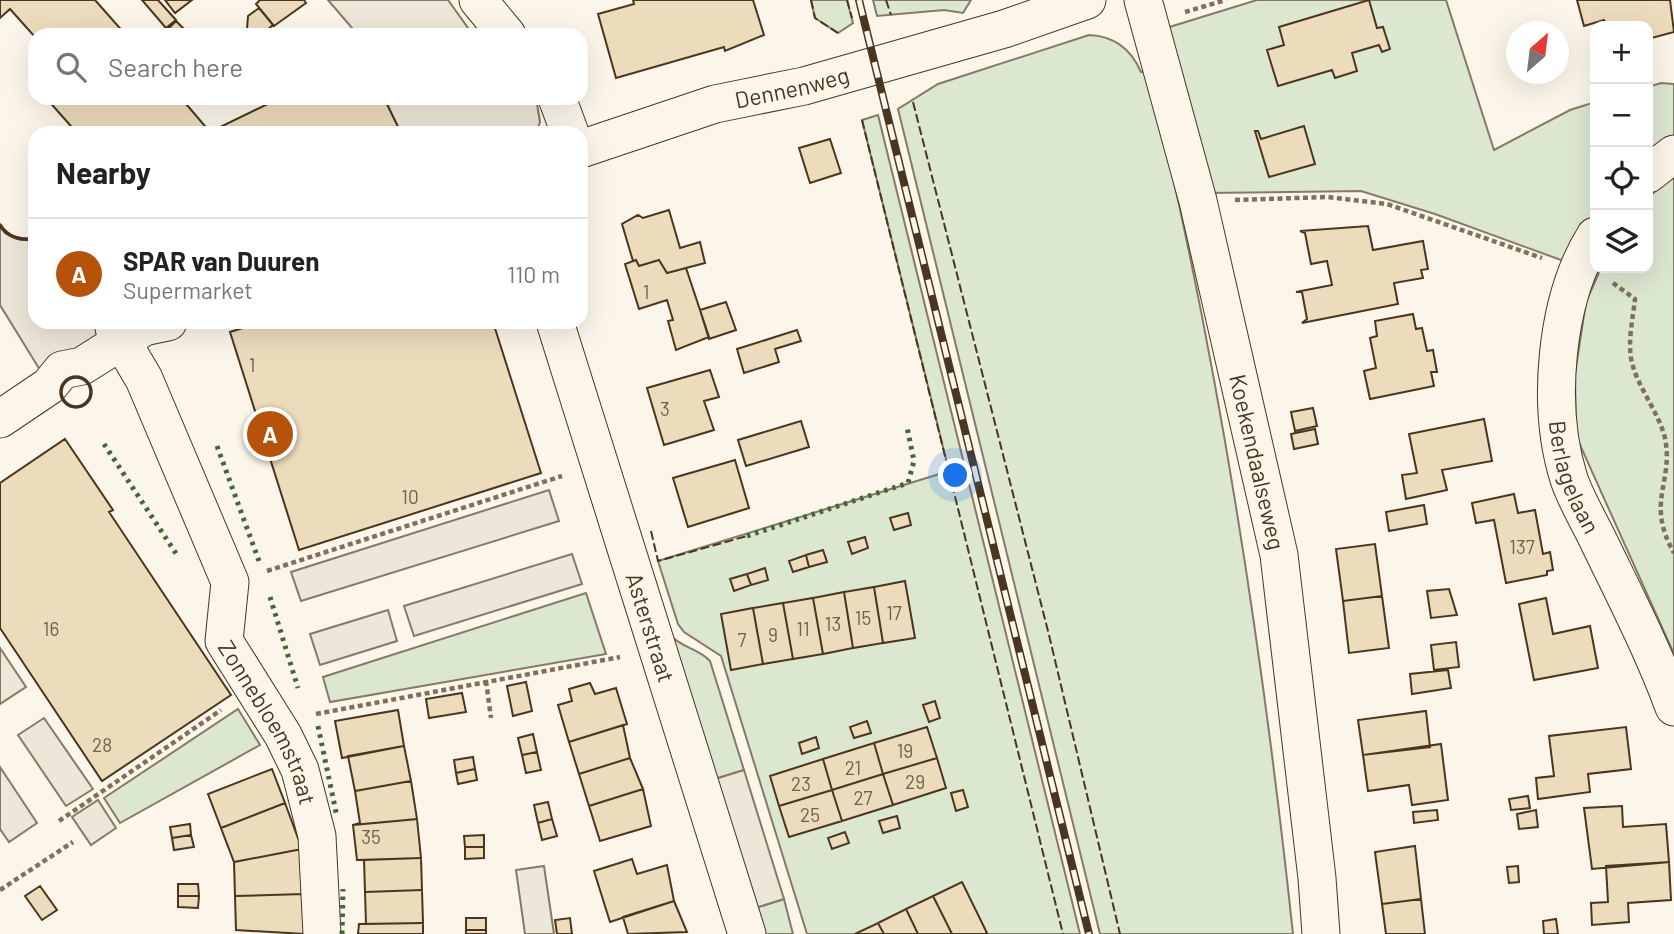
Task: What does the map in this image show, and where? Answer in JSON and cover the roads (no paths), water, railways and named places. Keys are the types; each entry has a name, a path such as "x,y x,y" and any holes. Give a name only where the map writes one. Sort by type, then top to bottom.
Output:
{"street":[{"path":"478,0 501,28"},
{"name":"Dennenweg","path":"588,147 715,104 804,86 1001,14 1087,0"},
{"name":"Koekendaalseweg","path":"1143,0 1198,201 1279,555 1317,878 1321,934"},
{"path":"560,105 567,126"},
{"path":"1653,170 1674,154"},
{"name":"Berlagelaan","path":"1590,244 1579,272 1558,355 1561,443 1569,480 1674,707"},
{"path":"0,419 49,386 62,370 82,366 118,335 138,329"},
{"name":"Asterstraat","path":"557,329 747,934"},
{"name":"Zonnebloemstraat","path":"118,335 144,379 230,582 224,640 283,735 300,770 317,836 324,908 322,934"}],"railway":[{"path":"859,0 1089,934"}],"place":[{"name":"SPAR van Duuren","path":"270,434"}]}
